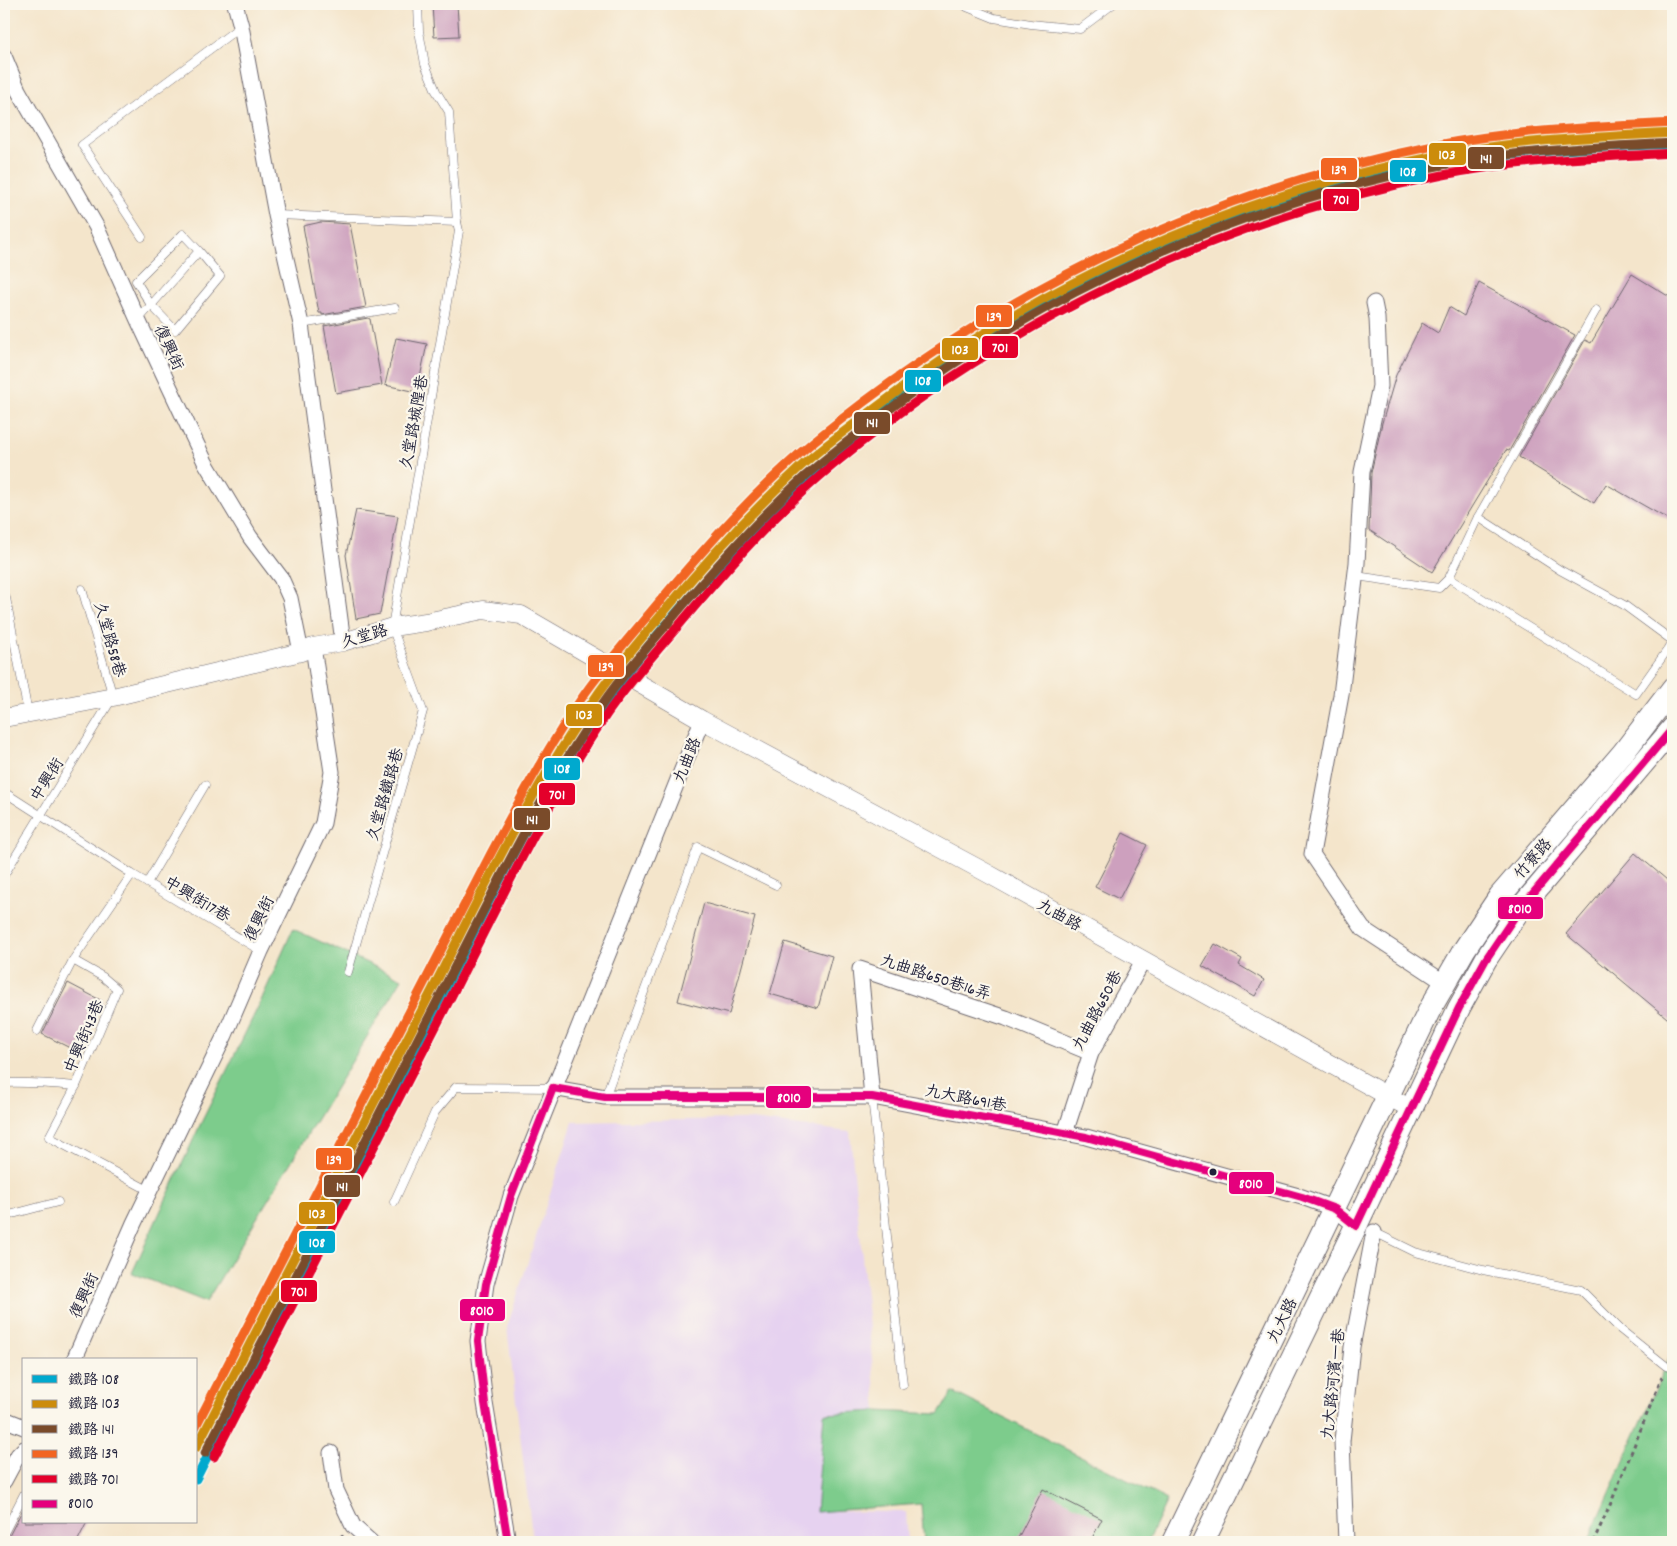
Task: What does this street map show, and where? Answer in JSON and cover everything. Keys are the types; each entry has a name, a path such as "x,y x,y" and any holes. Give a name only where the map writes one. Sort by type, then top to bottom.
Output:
{"main road":[{"name":"竹寮路","path":"1387,1097 1430,1009 1464,950 1500,896 1623,753 1673,688"},
{"name":"竹寮路","path":"1411,1109 1459,1008 1486,959 1519,910 1673,728"},
{"path":"1518,874 1534,892"},
{"name":"九大路","path":"1185,1539 1387,1097"},
{"name":"九大路","path":"1185,1539 1365,1229 1411,1109"}],"street":[{"path":"235,4 241,26 276,216 301,324 343,642"},
{"name":"復興街","path":"4,56 18,90 96,226 205,462 250,537 280,578 290,598 307,649 332,772 323,823 261,951 226,1034 134,1223 75,1358"},
{"path":"1374,303 1377,318 1380,386 1362,472 1356,576 1341,695 1312,854 1363,930 1446,983"},
{"name":"久堂路","path":"4,718 113,696 343,642 392,627 483,610 521,615 702,720"},
{"name":"九曲路","path":"508,1542 478,1341 486,1284 511,1196 702,720 985,872 1411,1109"},
{"name":"九曲路650巷","path":"1065,1133 1091,1053 1143,961"},
{"name":"九曲路650巷16弄","path":"872,1097 860,969 1006,1018 1091,1053"},
{"name":"九大路691巷","path":"553,1088 605,1096 872,1097 1086,1137 1302,1197 1335,1209 1365,1229"},
{"name":"九大路河濱一巷","path":"1346,1542 1342,1441 1365,1229"},
{"path":"4,1419 22,1426"},
{"path":"4,1481 22,1451"},
{"path":"331,1453 336,1490 352,1526 371,1542"}],"lane":[{"name":"久堂路城隍巷","path":"392,627 459,231 449,112 436,91 425,64 419,31 418,4"},
{"path":"964,4 994,18 1080,29 1113,4"},
{"path":"142,236 82,145 241,26"},
{"path":"276,216 457,222"},
{"path":"183,234 198,251 220,276 175,330 151,305 136,281 183,234"},
{"path":"138,320 198,251"},
{"path":"301,324 395,308"},
{"path":"1356,576 1439,588 1449,578 1478,517 1596,310"},
{"path":"1449,578 1636,694 1673,642 1624,605 1560,570 1478,517"},
{"name":"久堂路58巷","path":"82,589 113,696"},
{"path":"6,598 28,713"},
{"name":"久堂路鐵路巷","path":"348,972 423,711 392,627"},
{"name":"中興街","path":"4,875 113,696"},
{"name":"中興街17巷","path":"147,883 204,785"},
{"name":"中興街17巷","path":"4,792 132,874 261,951"},
{"path":"605,1096 698,847 776,885"},
{"path":"37,1031 73,960 132,874"},
{"name":"中興街43巷","path":"73,960 103,977 117,989 76,1086"},
{"path":"4,1083 47,1083 76,1086 49,1137 150,1191"},
{"path":"394,1202 435,1112 456,1087 553,1088"},
{"path":"872,1097 903,1385"},
{"path":"4,1226 8,1215 58,1202"},
{"path":"1365,1229 1415,1252 1483,1270 1581,1290 1621,1330 1666,1366"},
{"path":"4,1533 22,1498"}],"path":[{"path":"1594,1542 1666,1366"}],"shaded area":[{"path":"743,1119 850,1132 877,1411 824,1414 816,1511 906,1512 908,1542 533,1542 507,1327 573,1122"}],"green space":[{"path":"293,929 402,979 206,1302 132,1273"},
{"path":"1673,1350 1673,1542 1588,1542"},
{"path":"953,1392 1167,1500 1147,1542 924,1542 921,1504 816,1512 824,1414 877,1411 939,1414"}],"building":[{"path":"432,4 457,4 459,36 434,37"},
{"path":"321,222 350,224 366,307 322,315 322,313 319,313 303,226"},
{"path":"1632,274 1673,299 1673,522 1606,484 1594,503 1519,457 1585,340 1591,343"},
{"path":"1479,283 1575,335 1509,451 1506,450 1432,572 1369,530 1371,473 1382,423 1396,375 1422,323 1438,333 1449,307 1464,316"},
{"path":"370,319 382,385 336,393 324,326"},
{"path":"396,338 427,344 417,392 385,385"},
{"path":"356,510 398,516 380,614 356,619 346,555"},
{"path":"1123,833 1147,845 1119,899 1095,887"},
{"path":"1635,853 1673,885 1673,1023 1566,934"},
{"path":"704,903 755,917 729,1014 678,1001"},
{"path":"785,942 832,956 818,1008 770,994"},
{"path":"1215,944 1242,959 1239,965 1264,980 1255,996 1202,966"},
{"path":"68,983 102,1001 76,1051 42,1034"},
{"path":"1043,1489 1102,1519 1090,1542 1016,1542"},
{"path":"22,1511 22,1524 86,1524 77,1542 4,1542 4,1539 9,1536"}],"rail line":[{"name":"139","path":"198,1422 489,857 559,732 586,692 622,646 678,580 714,538 792,460 883,388 955,339 1030,294 1107,255 1187,220 1268,190 1352,165 1438,145 1525,133 1673,123"},
{"name":"103","path":"198,1444 487,881 549,768 595,698 630,652 715,553 764,501 799,468 840,434 930,368 997,325 1067,286 1138,251 1212,221 1287,194 1363,172 1441,155 1527,143 1673,133"},
{"name":"141","path":"205,1453 509,860 572,750 604,702 643,652 737,544 804,477 831,454 941,372 1007,330 1075,292 1145,258 1217,229 1291,203 1366,182 1442,165 1528,153 1673,143"},
{"name":"108","path":"198,1475 511,858 575,746 626,674 684,604 714,570 812,475 913,388 992,334 1050,301 1172,243 1235,219 1299,199 1363,181 1428,167 1489,157 1550,151 1673,144"},
{"name":"701","path":"214,1457 522,858 584,749 607,714 642,668 734,561 812,483 901,412 972,364 1045,321 1120,282 1198,248 1277,218 1359,194 1443,175 1529,163 1673,153"}],"transit line":[{"name":"8010","path":"553,1088 605,1097 872,1097 1086,1137 1302,1197 1335,1209 1356,1226 1459,1008 1486,959 1519,910 1673,728"},
{"name":"8010","path":"508,1542 485,1403 478,1341 486,1284 511,1196 553,1088"}]}
